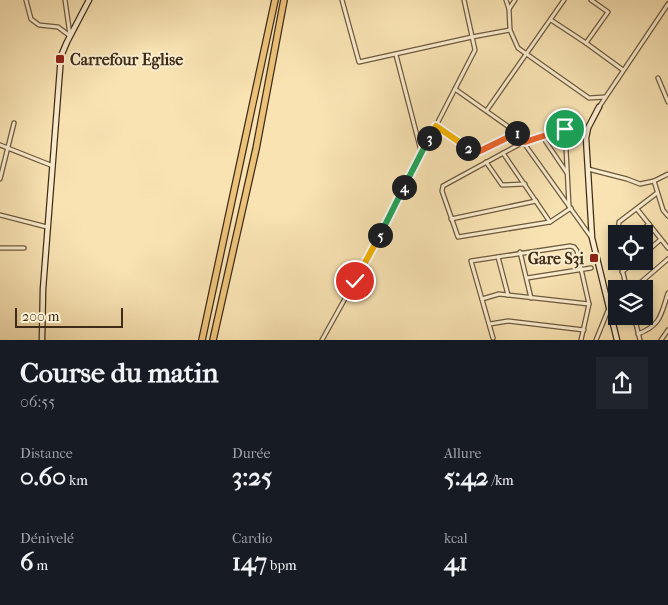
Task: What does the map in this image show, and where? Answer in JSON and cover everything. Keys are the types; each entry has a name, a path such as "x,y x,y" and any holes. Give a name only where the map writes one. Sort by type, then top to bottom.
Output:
{"highway":[{"path":"202,340 275,0"},
{"path":"213,340 256,149 284,0"}],"street":[{"path":"26,0 31,19 39,25 58,27 70,36"},
{"path":"65,0 70,36"},
{"path":"42,340 43,289 61,56 89,0"},
{"path":"342,0 359,62 510,30"},
{"path":"322,340 368,258 421,151 475,50 464,0"},
{"path":"506,0 509,9 510,30 518,48 589,98 605,97"},
{"path":"509,9 515,0"},
{"path":"487,110 564,0"},
{"path":"586,43 608,12 591,0"},
{"path":"608,300 592,238 586,138 588,128 598,107 667,2"},
{"path":"551,20 623,70"},
{"path":"396,55 421,151"},
{"path":"658,78 668,102"},
{"path":"455,89 516,132 592,238"},
{"path":"0,179 14,123"},
{"path":"436,126 475,150 480,151 516,132"},
{"path":"525,142 565,129 570,207"},
{"path":"542,136 568,173"},
{"path":"0,145 53,166"},
{"path":"518,145 442,186 458,237 550,222 570,207"},
{"path":"503,153 550,222"},
{"path":"486,162 502,185 525,184"},
{"path":"587,169 627,178 640,184 654,181 668,174"},
{"path":"654,181 663,210 668,216"},
{"path":"619,225 619,222 657,193"},
{"path":"451,219 536,201"},
{"path":"637,209 668,248"},
{"path":"0,215 48,228"},
{"path":"653,246 660,240"},
{"path":"493,338 471,261 520,252 574,246 577,251 589,304 581,340"},
{"path":"0,248 24,248"},
{"path":"520,252 532,298"},
{"path":"498,256 508,295"},
{"path":"644,280 668,259"},
{"path":"526,278 591,268"},
{"path":"624,270 622,272 624,280"},
{"path":"638,334 654,327 659,320 668,293"},
{"path":"482,300 499,294 589,304"},
{"path":"596,340 608,313"},
{"path":"490,324 508,322 584,330"},
{"path":"614,325 617,340"},
{"path":"636,325 640,340"},
{"path":"661,340 668,330"}],"place":[{"name":"Carrefour Eglise","path":"60,59"},
{"name":"Gare S3i","path":"594,258"}],"route":[{"path":"355,281 407,182 421,151 436,126 468,148 480,151 516,132 525,142 565,129"}]}
